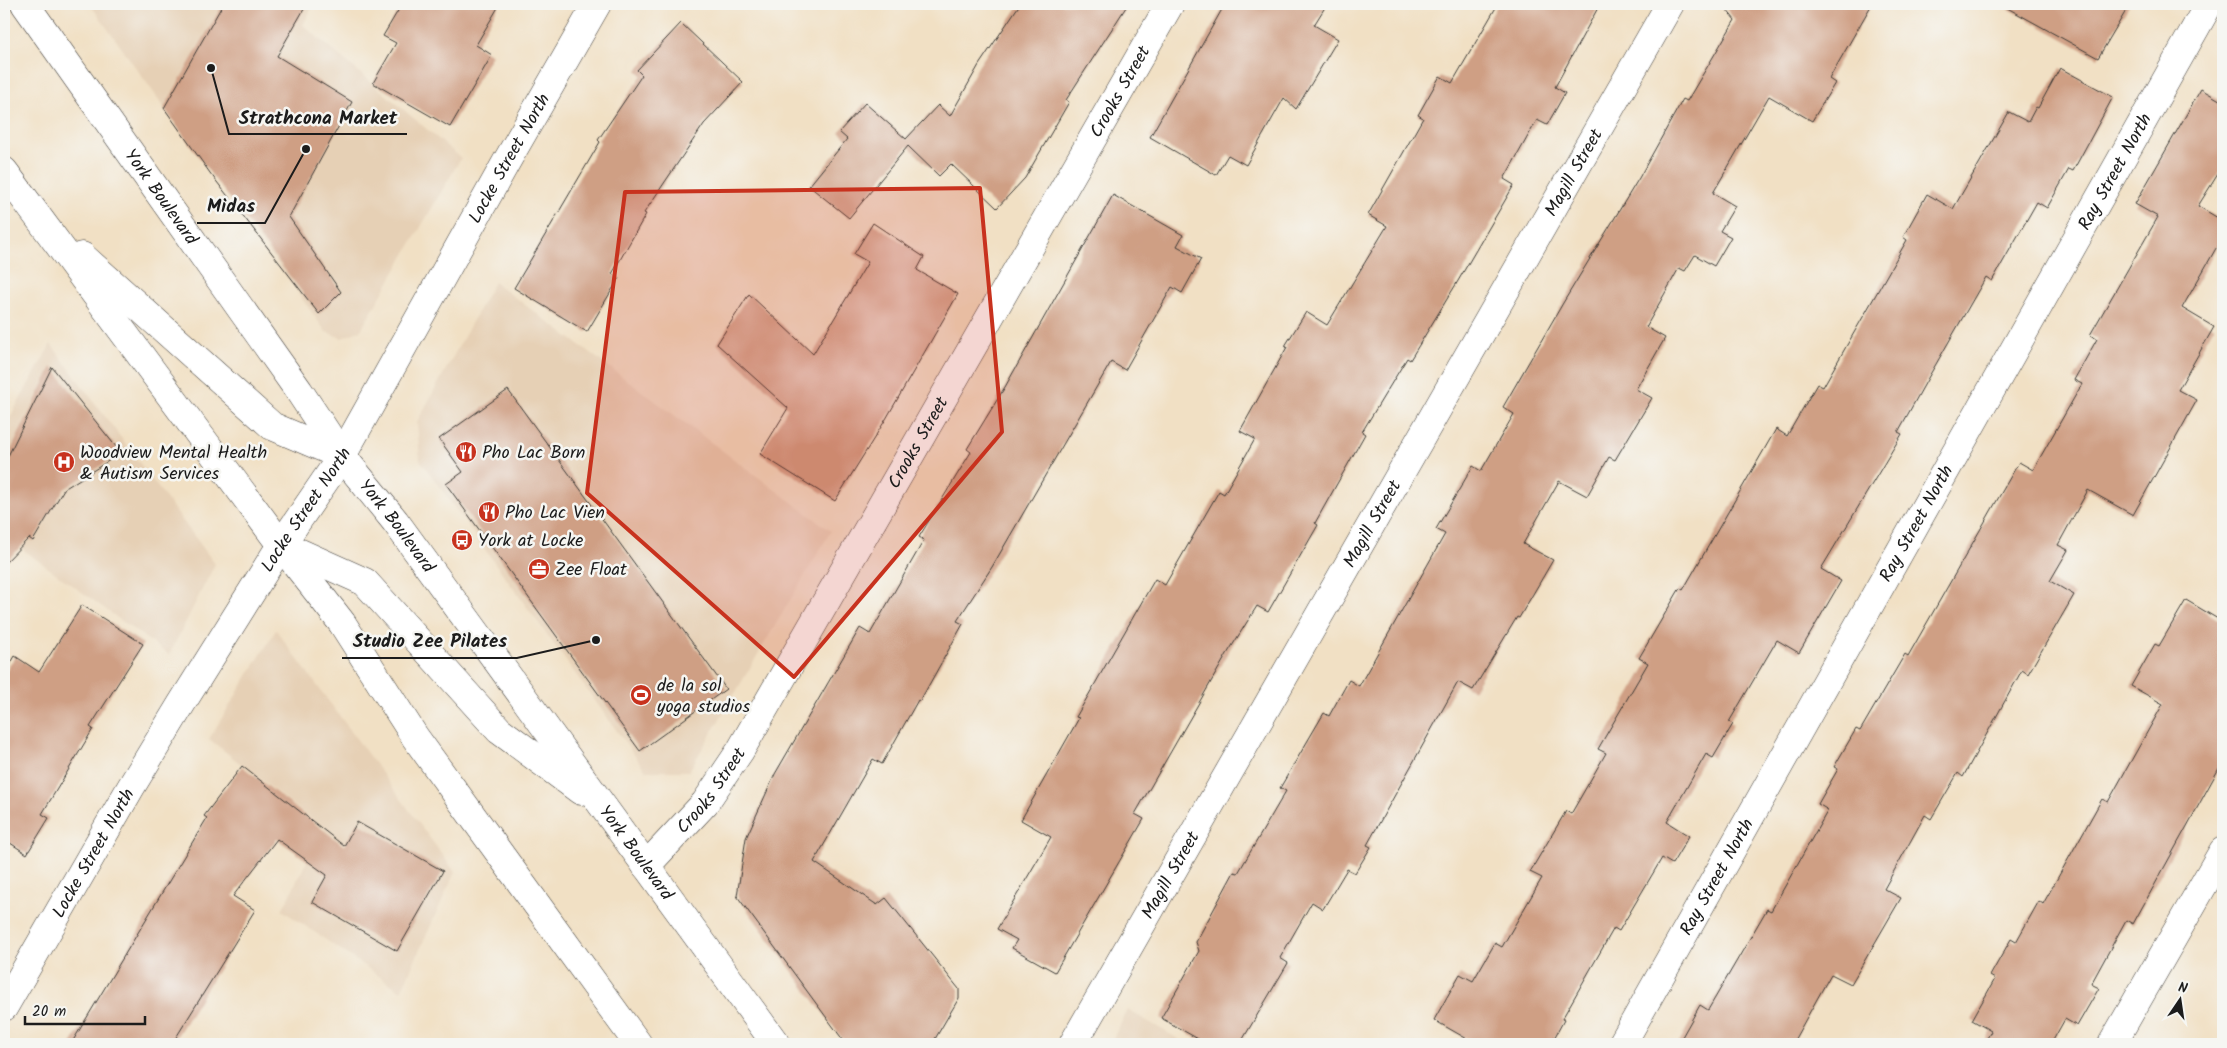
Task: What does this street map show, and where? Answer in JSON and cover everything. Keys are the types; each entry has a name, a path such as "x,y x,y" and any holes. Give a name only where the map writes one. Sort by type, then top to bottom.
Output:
{"street":[{"name":"York Boulevard","path":"25,4 299,391 342,456 396,521 776,1044"},
{"name":"Locke Street North","path":"4,1007 131,786 281,545 342,456 597,4"},
{"name":"Crooks Street","path":"646,866 705,803 740,750 1170,4"},
{"name":"Magill Street","path":"1073,1044 1670,4"},
{"name":"Ray Street North","path":"1622,1044 2209,4"},
{"path":"4,171 281,545 342,623 415,737 638,1044"},
{"path":"38,217 272,426 342,456"},
{"path":"281,545 365,582 499,730 604,809"},
{"path":"2112,1044 2223,851"}],"highlighted area":[{"path":"980,188 1002,432 794,677 587,493 625,192"}],"shaded area":[{"path":"90,4 314,4 303,25 461,158 361,330 342,338 326,332"},
{"path":"494,282 831,531 689,771 646,771 420,460 417,422"},
{"path":"51,344 215,564 169,655 4,536 4,428"},
{"path":"276,630 455,872 401,991 282,910 325,830 209,739"},
{"path":"1128,1010 1187,1044 1110,1044"}],"building":[{"path":"223,4 307,4 277,56 352,102 289,217 341,292 319,314 210,173 164,108"},
{"path":"402,4 500,4 476,45 492,55 450,127 373,83 396,43 383,36"},
{"path":"1020,4 1128,4 1066,100 1069,102 1025,178 997,208 951,164 939,176 908,146 849,218 809,186 847,139 839,132 865,103 906,139 938,105 950,116 979,65"},
{"path":"1225,4 1327,4 1314,25 1338,39 1296,109 1284,98 1246,165 1228,155 1216,175 1150,137"},
{"path":"1498,4 1600,4 1555,87 1565,93 1547,125 1537,120 1504,179 1514,185 1410,360 1407,358 1362,432 1365,434 1315,523 1318,525 1268,612 1257,606 1227,654 1135,814 1144,819 1055,972 1012,948 1017,940 997,929 1051,837 1021,820 1079,718 1076,717 1155,579 1165,585 1219,491 1224,494 1255,439 1240,431 1287,347 1285,346 1306,312 1327,325 1387,226 1368,215 1423,118 1418,115 1440,76 1452,83"},
{"path":"1722,4 1872,4 1829,79 1835,83 1812,121 1769,96 1713,193 1735,206 1720,231 1731,237 1714,266 1695,255 1685,271 1679,268 1646,327 1665,338 1636,389 1652,398 1615,460 1609,457 1587,496 1559,481 1523,544 1553,560 1519,618 1517,617 1473,690 1458,682 1367,845 1371,847 1355,873 1347,869 1323,909 1312,902 1280,958 1288,963 1240,1044 1207,1044 1161,1018 1199,951 1196,942 1234,872 1238,873 1286,791 1280,788 1324,713 1329,716 1349,680 1359,686 1445,534 1436,529 1473,466 1481,471 1514,414 1503,407 1563,303 1639,178 1683,99 1687,101 1735,20"},
{"path":"2000,4 2130,4 2098,58"},
{"path":"681,23 743,82 704,124 644,213 646,214 612,274 619,278 587,332 514,288 600,142 598,140 642,75 637,70"},
{"path":"2060,68 2113,97 2073,171 2069,169 2047,208 2037,202 1992,281 1986,277 1928,378 1898,432 1902,434 1821,569 1841,581 1799,653 1777,640 1729,722 1733,724 1713,758 1706,754 1667,822 1689,836 1672,864 1662,858 1619,931 1614,928 1562,1019 1564,1020 1551,1044 1476,1044 1434,1020 1460,974 1473,981 1495,943 1502,947 1542,878 1530,872 1566,811 1571,814 1606,753 1598,749 1648,663 1639,658 1680,588 1683,590 1776,429 1787,436 1817,384 1823,387 1907,240 1903,237 1927,194 1953,209 2009,112 2028,122"},
{"path":"2201,89 2223,102 2223,166 2198,206 2223,221 2223,236 2182,308 2214,327 2178,390 2197,400 2133,515 2088,490 2058,545 2068,550 2050,581 2074,595 2028,674 2022,670 1963,777 1958,773 1931,819 1925,815 1884,889 1901,898 1851,984 1831,974 1792,1044 1678,1044 1700,1005 1708,1010 1767,909 1771,911 1828,810 1818,804 1838,769 1834,767 1856,729 1860,731 1905,654 1908,656 2019,462 2033,470 2082,384 2074,380 2097,339 2090,335 2158,217 2135,204"},
{"path":"1113,195 1183,235 1177,246 1201,259 1182,293 1172,287 1125,370 1111,362 992,567 957,621 963,624 920,701 918,700 882,764 873,759 814,862 877,905 886,898 959,989 959,998 932,1044 846,1044 737,896 746,838 775,774 860,628 870,634 924,540 919,537 971,452 967,449 1005,387"},
{"path":"873,223 924,257 917,270 958,294 886,419 835,501 760,454 788,408 717,344 749,294 813,354 868,262 854,254"},
{"path":"52,367 121,453 64,489 33,541 29,538 4,564 4,464"},
{"path":"508,390 726,689 640,751 446,484 463,472 439,439"},
{"path":"2186,600 2223,622 2223,761 2133,924 2126,920 2091,984 2099,988 2077,1026 2065,1019 2051,1044 1984,1044 1991,1031 1972,1020 1995,979 1990,976 2011,939 2016,942 2039,901 2043,904 2102,799 2108,802 2163,704 2131,686 2155,644 2159,646"},
{"path":"82,605 143,644 90,727 93,729 42,814 49,818 27,854 4,839 4,675 15,656 39,672"},
{"path":"242,766 344,846 357,822 443,871 397,951 312,902 327,875 277,839 233,896 255,910 172,1044 71,1044 207,818 204,816"}],"place":[{"name":"Strathcona Market","path":"211,68"},
{"name":"Midas","path":"306,149"},
{"name":"Pho Lac Born","path":"466,452"},
{"name":"Woodview Mental Health & Autism Services","path":"64,462"},
{"name":"Pho Lac Vien","path":"489,512"},
{"name":"York at Locke","path":"462,540"},
{"name":"Zee Float","path":"539,569"},
{"name":"Studio Zee Pilates","path":"596,640"},
{"name":"de la sol yoga studios","path":"641,695"}]}
